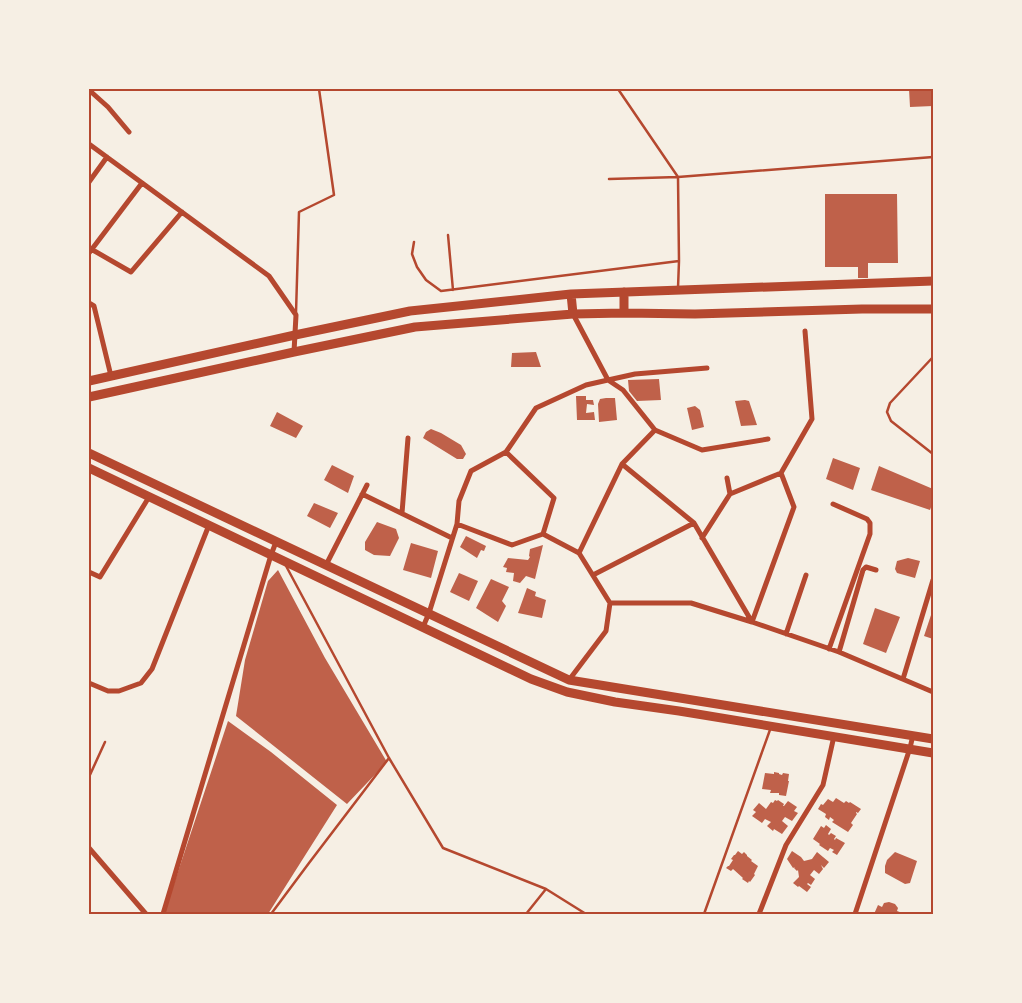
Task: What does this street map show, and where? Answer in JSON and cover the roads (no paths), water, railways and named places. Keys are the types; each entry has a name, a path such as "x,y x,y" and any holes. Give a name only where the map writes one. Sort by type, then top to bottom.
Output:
{"main road":[{"path":"89,381 410,311 571,294 933,282"},
{"path":"624,292 624,313"},
{"path":"571,294 573,314"},
{"path":"89,397 415,327 573,314 695,314 933,309"},
{"path":"89,453 569,680 933,739"},
{"path":"102,474 108,462"},
{"path":"89,468 531,679 566,692 615,702 933,753"}],"street":[{"path":"89,90 99,98 129,132"},
{"path":"89,144 269,276 296,315 294,352"},
{"path":"89,182 107,157"},
{"path":"142,183 90,251 131,272 182,212"},
{"path":"89,303 94,306 111,376"},
{"path":"573,314 608,380 623,390 655,430 702,450 768,439"},
{"path":"702,538 730,494 781,473 812,420 805,331"},
{"path":"423,627 429,614 457,524 458,501 471,471 506,452 536,408 586,385 635,374 707,368"},
{"path":"579,553 622,464 655,430"},
{"path":"402,513 408,438"},
{"path":"506,452 554,498 543,534"},
{"path":"622,464 694,523 752,622"},
{"path":"752,622 794,508 781,473"},
{"path":"726,478 730,494"},
{"path":"326,565 367,485"},
{"path":"362,494 452,538"},
{"path":"89,572 100,577 149,497"},
{"path":"830,649 870,534 870,523 867,519 833,504"},
{"path":"593,575 694,523"},
{"path":"457,524 512,545 543,534 579,553 610,603 606,631 569,680"},
{"path":"89,683 108,692 119,691 141,683 152,669 209,525"},
{"path":"163,914 276,542"},
{"path":"283,561 288,548"},
{"path":"838,652 863,570 866,567 876,570"},
{"path":"786,634 806,575"},
{"path":"903,679 933,580"},
{"path":"610,603 691,603 830,649 933,692"},
{"path":"771,726 774,713"},
{"path":"855,914 913,735"},
{"path":"759,914 786,845 823,785 834,736"},
{"path":"89,848 146,914"}],"lane":[{"path":"296,315 300,212 334,195 320,89"},
{"path":"618,89 678,177 680,260 678,290"},
{"path":"609,179 678,177 933,157"},
{"path":"448,235 453,290"},
{"path":"414,242 412,254 417,267 426,280 441,291 680,260"},
{"path":"933,282 933,287"},
{"path":"933,357 890,403 887,412 892,421 933,454"},
{"path":"283,561 390,758 443,848 546,890 586,914"},
{"path":"704,914 771,726"},
{"path":"89,777 105,742"},
{"path":"271,914 390,758"},
{"path":"526,914 546,890"}]}
